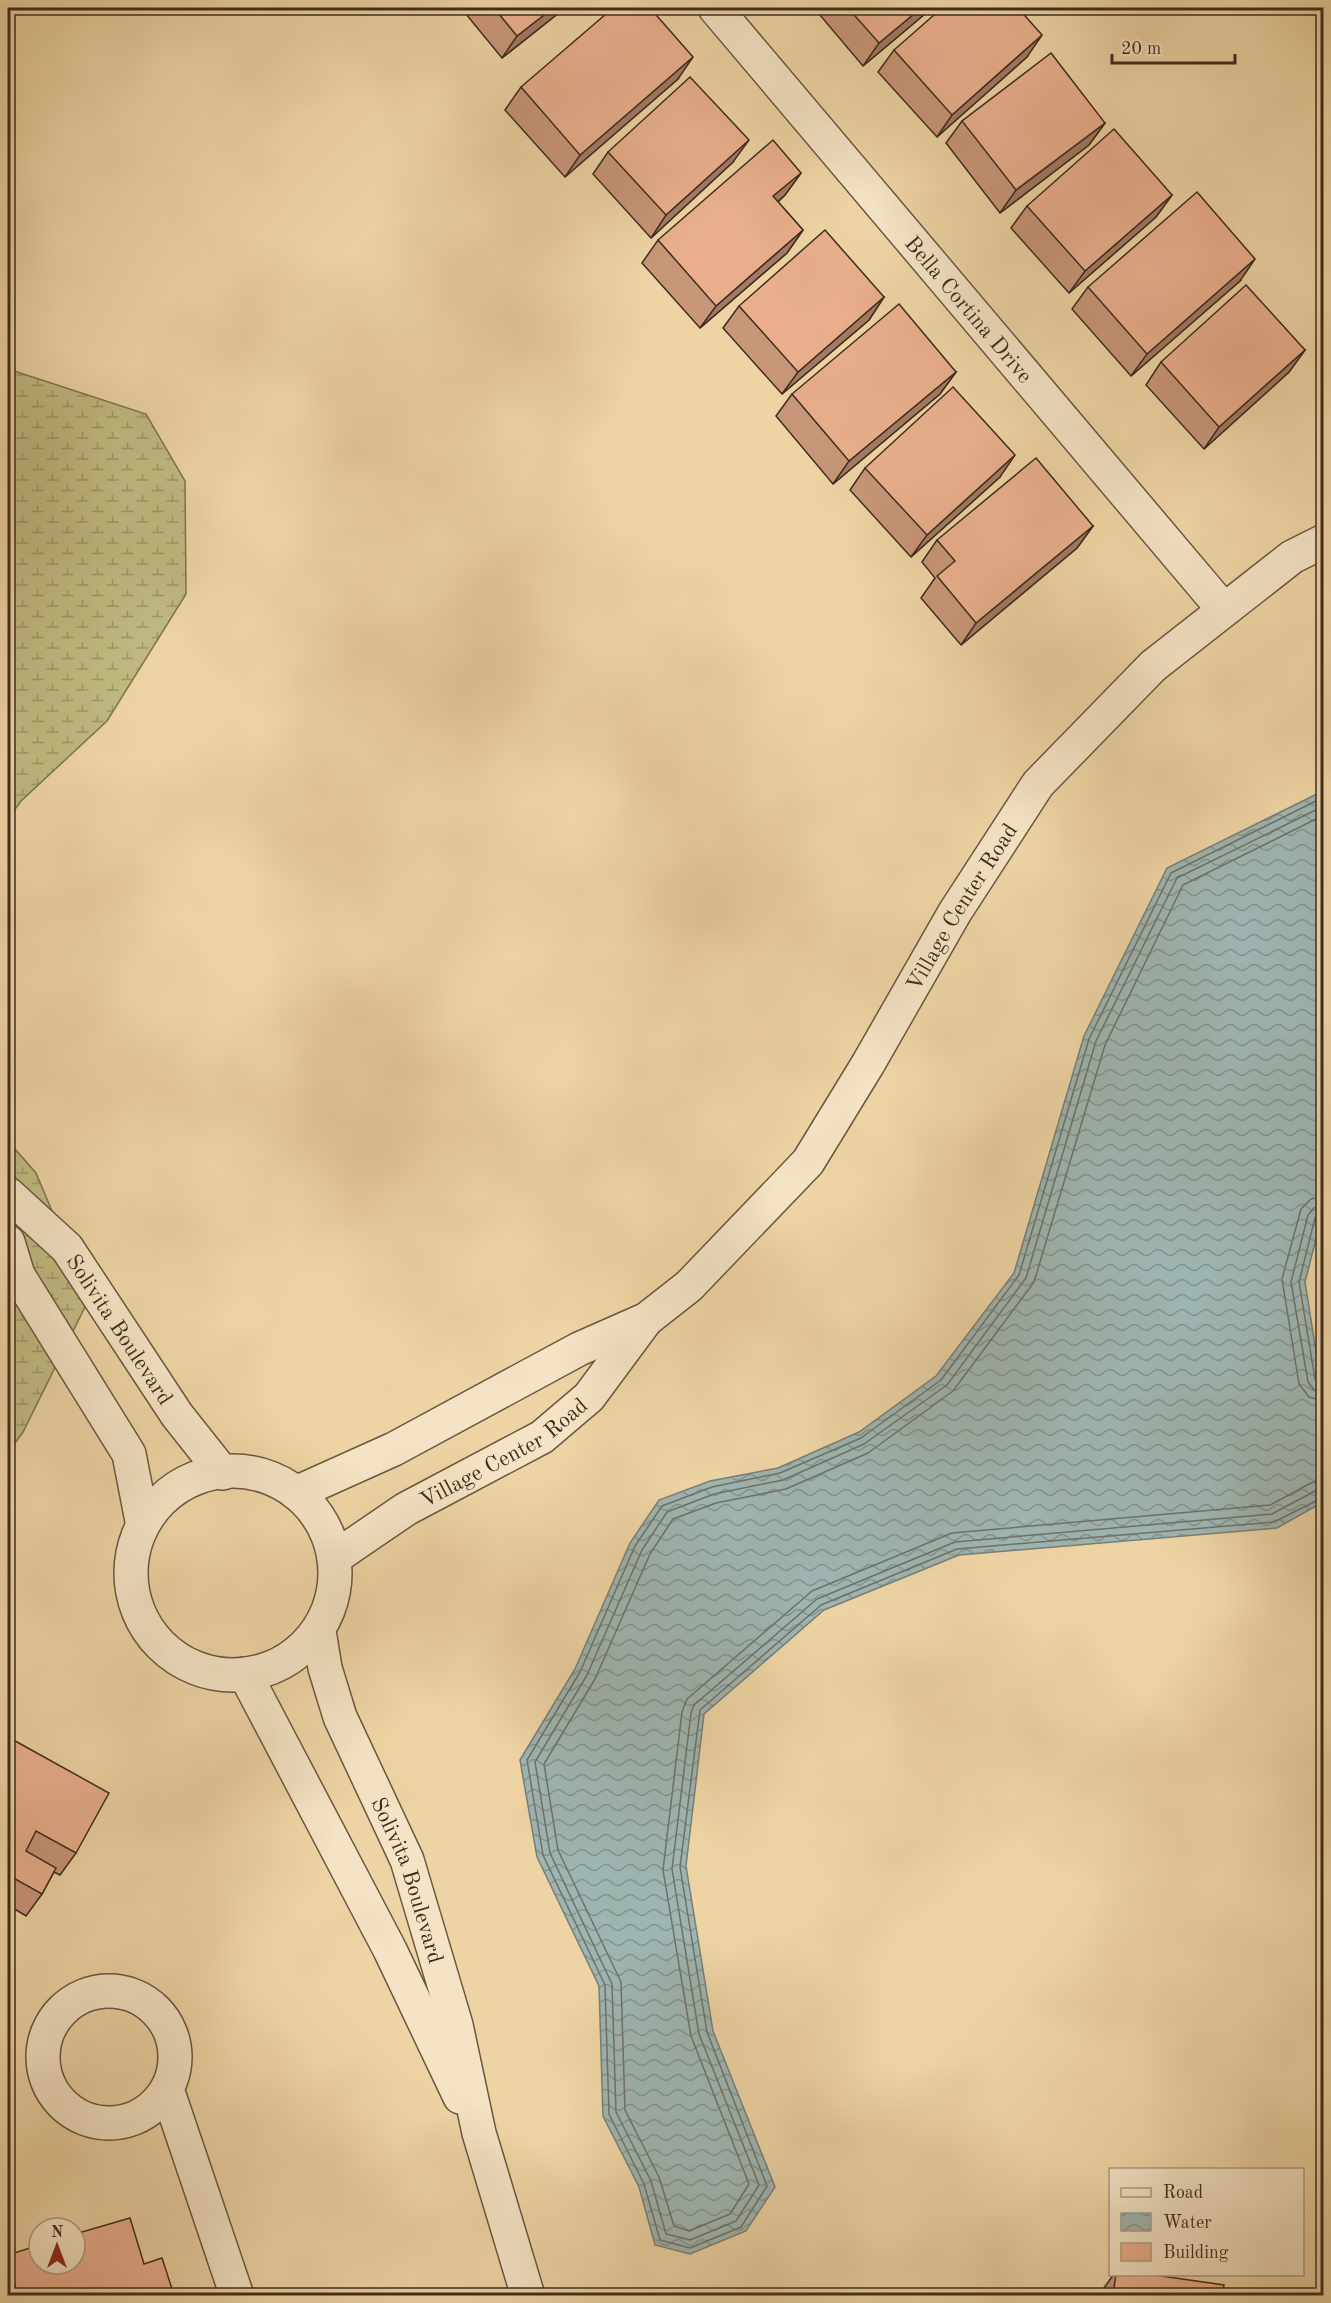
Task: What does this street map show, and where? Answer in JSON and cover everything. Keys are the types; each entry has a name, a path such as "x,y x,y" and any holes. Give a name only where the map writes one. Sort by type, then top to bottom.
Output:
{"street":[{"name":"Bella Cortina Drive","path":"715,8 1224,610"},
{"name":"Village Center Road","path":"296,1493 394,1449 579,1349 647,1319 689,1286 808,1162 868,1064 955,912 1038,784 1153,666 1292,557 1323,541"},
{"name":"Solivita Boulevard","path":"8,1194 67,1248 177,1415 223,1473"},
{"path":"8,1242 18,1275 129,1454 142,1521"},
{"name":"Village Center Road","path":"334,1558 406,1509 542,1437 589,1397 647,1319"},
{"path":"248,1472 269,1477 296,1493 315,1509 332,1536 336,1576 330,1605 319,1631 293,1654 260,1672 227,1676 196,1668 173,1656 147,1630 131,1592 131,1551 142,1521 176,1486 208,1474 248,1472"},
{"name":"Solivita Boulevard","path":"319,1631 325,1668 340,1717 407,1860 456,2025 479,2133 528,2295"},
{"name":"Solivita Boulevard","path":"245,1674 390,1950 432,2042 479,2133"},
{"path":"167,2089 237,2295"}],"green space":[{"path":"8,369 146,414 185,481 186,594 107,721 21,801 8,819"},
{"path":"8,1141 36,1173 89,1299 23,1432 8,1453"}],"water":[{"path":"1323,791 1324,1208 1305,1282 1323,1395 1323,1502 1277,1528 959,1555 824,1610 704,1714 686,1866 713,2031 775,2187 746,2231 690,2254 655,2245 639,2187 603,2116 599,1986 537,1857 520,1760 575,1669 630,1543 659,1500 710,1481 778,1468 859,1432 936,1376 1014,1273 1084,1036 1167,868"}],"building":[{"path":"494,8 553,8 517,36"},
{"path":"613,8 650,8 693,57 580,155 521,87"},
{"path":"848,8 921,8 879,43"},
{"path":"942,8 1018,8 1042,35 952,115 894,50"},
{"path":"1051,53 1105,123 1016,190 962,121"},
{"path":"690,77 749,140 666,215 608,152"},
{"path":"1114,129 1172,195 1085,271 1027,206"},
{"path":"773,140 801,173 773,196 803,230 716,306 658,240"},
{"path":"1197,192 1255,259 1147,354 1088,287"},
{"path":"825,230 884,297 798,372 739,306"},
{"path":"1246,285 1305,350 1219,427 1161,362"},
{"path":"899,304 956,372 849,461 792,394"},
{"path":"953,387 1015,455 927,535 865,468"},
{"path":"1036,458 1093,526 976,623 937,576 955,561 937,540"},
{"path":"8,1737 109,1793 76,1853 36,1831 26,1851 56,1868 42,1894 8,1875"},
{"path":"130,2218 144,2264 162,2258 174,2295 18,2295 8,2263 8,2255 27,2249 27,2276 87,2276 87,2231"},
{"path":"1116,2276 1161,2276 1224,2285 1222,2295 1113,2295"}]}
